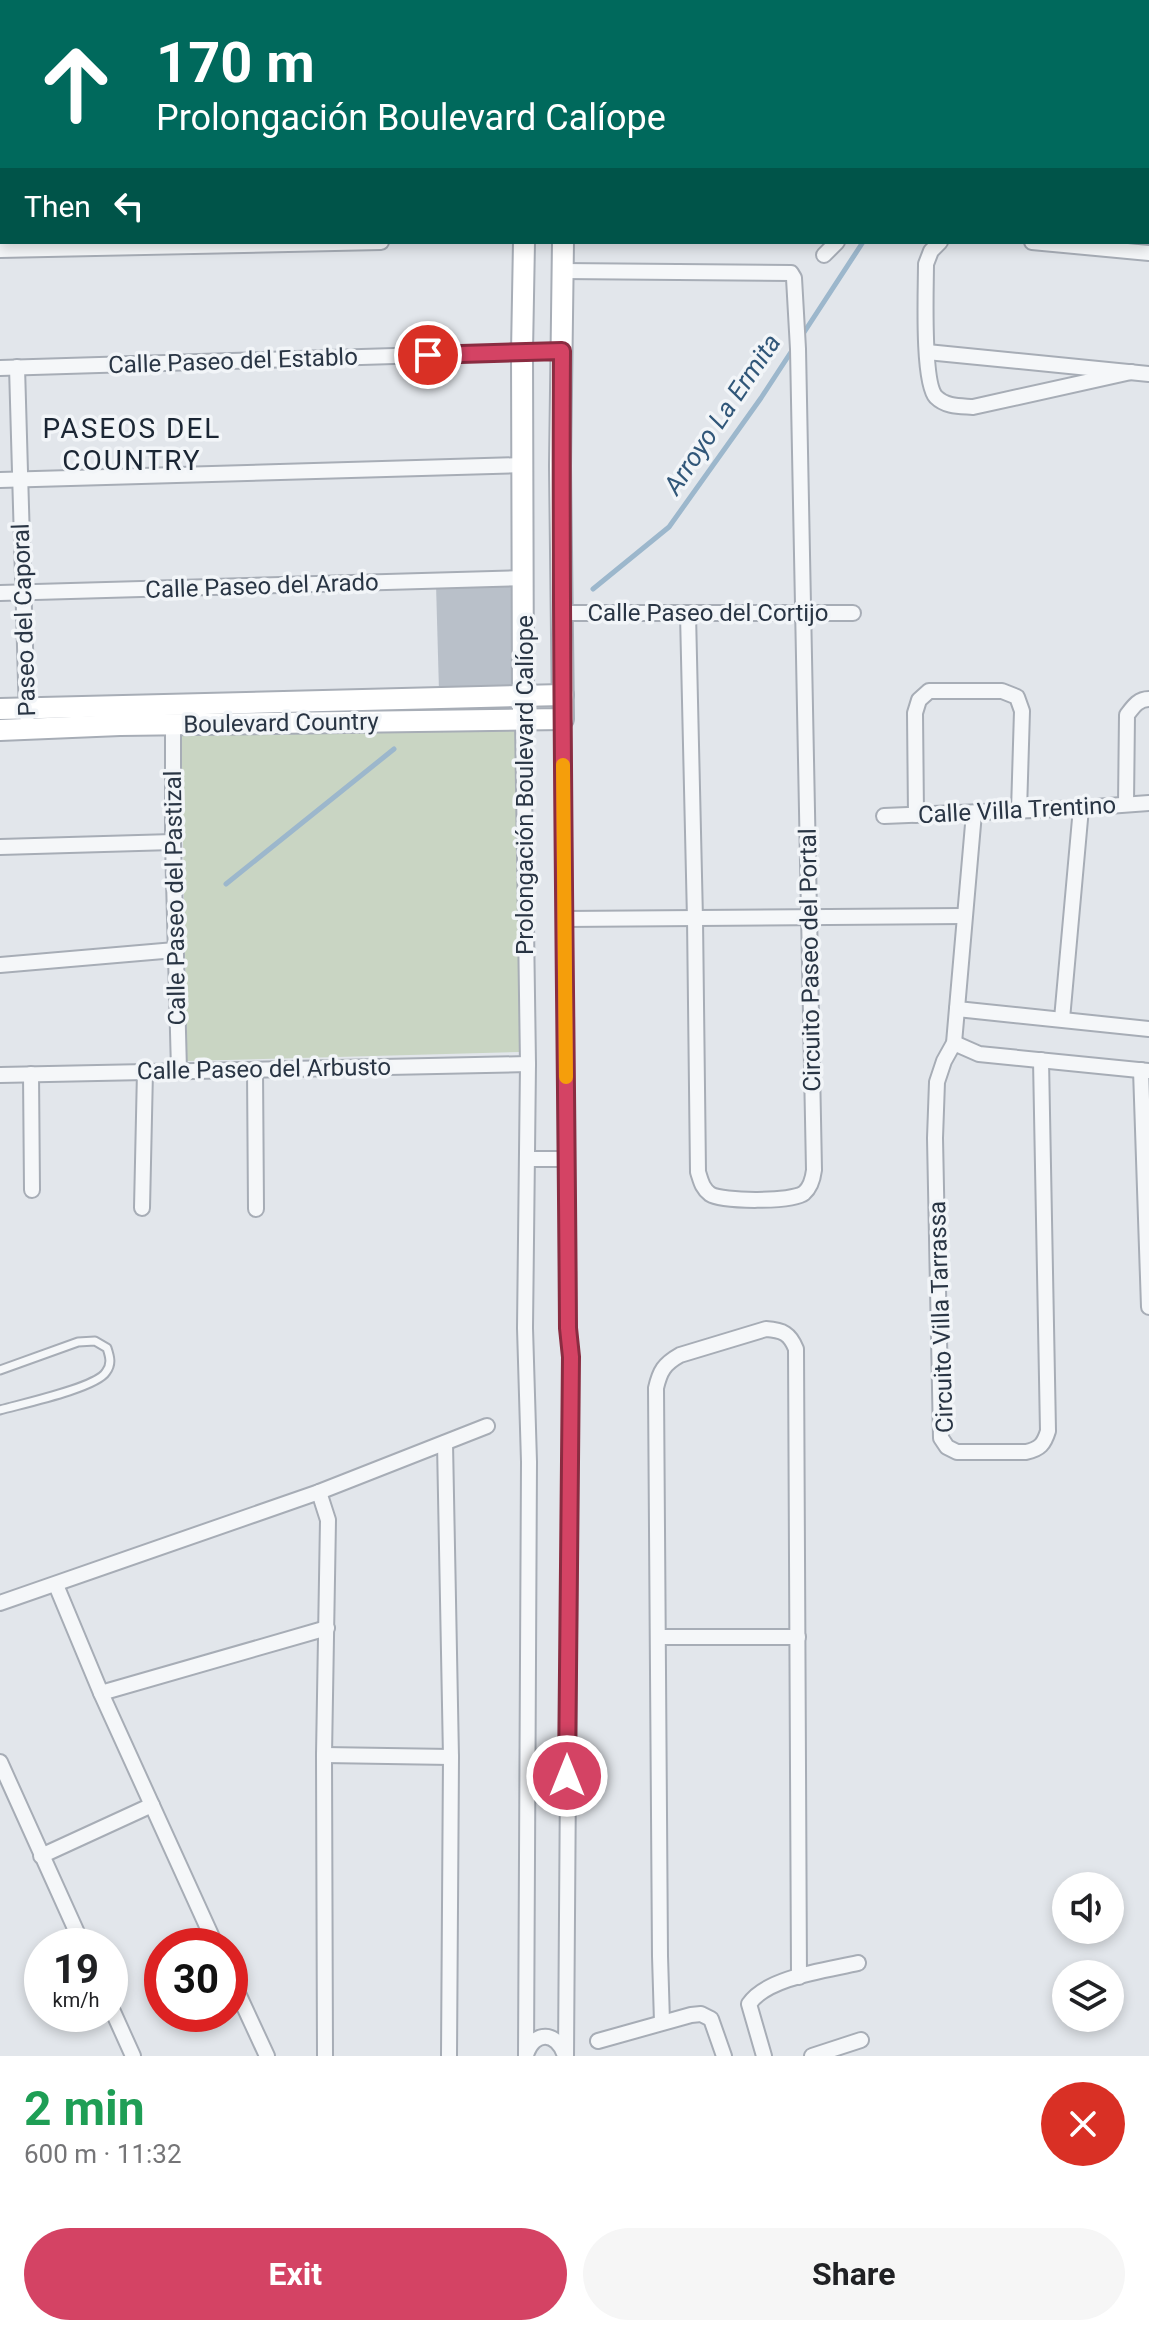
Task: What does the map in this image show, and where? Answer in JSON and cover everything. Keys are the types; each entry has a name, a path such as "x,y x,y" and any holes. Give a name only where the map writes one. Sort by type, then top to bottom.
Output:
{"street":[{"path":"0,250 158,244"},
{"name":"Prolongación Boulevard Calíope","path":"524,244 523,719 528,1064 525,1328 529,1433 526,2055"},
{"name":"Prolongación Boulevard Calíope","path":"563,244 560,466 568,1328 571,1357 565,2056"},
{"path":"824,255 835,244"},
{"path":"938,244 931,251 926,264 927,352 930,384 934,395 943,402 973,407 1131,372"},
{"path":"1053,244 1149,253"},
{"name":"Circuito Paseo del Portal","path":"562,271 791,273 796,287 814,1170 812,1182 805,1192 794,1198 724,1199 712,1195 702,1186 698,1172 688,614"},
{"name":"Calle Paseo del Establo","path":"0,368 562,351"},
{"path":"927,352 1149,374"},
{"name":"Paseo del Caporal","path":"17,367 27,729"},
{"path":"0,480 523,465"},
{"name":"Calle Paseo del Arado","path":"0,593 524,578"},
{"name":"Calle Paseo del Cortijo","path":"563,613 853,613"},
{"path":"916,815 915,713 919,700 929,691 1002,691 1017,697 1022,711 1019,811"},
{"name":"Boulevard Country","path":"0,709 563,695"},
{"path":"1126,804 1127,715 1134,705 1149,699"},
{"name":"Boulevard Country","path":"0,730 563,719"},
{"name":"Calle Paseo del Pastizal","path":"173,725 179,1070"},
{"name":"Calle Villa Trentino","path":"884,816 1149,803"},
{"path":"1062,1019 1081,808"},
{"name":"Circuito Villa Tarrassa","path":"974,813 954,1043 937,1082 935,1138 941,1438 947,1447 957,1452 1026,1452 1037,1449 1048,1431 1041,1060"},
{"path":"0,847 173,842"},
{"path":"564,919 964,916"},
{"path":"0,965 175,950"},
{"path":"957,1009 1149,1029"},
{"path":"954,1043 979,1054 1145,1071 1149,1307"},
{"name":"Calle Paseo del Arbusto","path":"0,1075 528,1064"},
{"path":"255,1070 256,1209"},
{"path":"142,1208 145,1071"},
{"path":"31,1074 32,1190"},
{"path":"527,1159 567,1159"},
{"path":"662,2022 656,1388 659,1373 667,1362 680,1355 766,1329 781,1330 791,1337 796,1349 799,1977"},
{"path":"0,1603 319,1492 487,1426"},
{"path":"445,1443 451,1757 449,2056"},
{"path":"319,1492 328,1520 324,1755 325,2056"},
{"path":"56,1585 101,1693 208,1928"},
{"path":"101,1693 327,1628"},
{"path":"659,1637 798,1637"},
{"path":"324,1755 451,1757"},
{"path":"0,1762 75,1928"},
{"path":"41,1856 152,1805"},
{"path":"764,2056 749,2004 756,1995 799,1977 858,1963"},
{"path":"598,2041 701,2014 711,2019 724,2056"},
{"path":"248,2015 267,2056"},
{"path":"122,2032 133,2056"},
{"path":"526,2055 534,2041 547,2037 559,2043 565,2056"},
{"path":"812,2056 861,2040"}],"lane":[{"path":"0,1370 78,1342 95,1341 107,1348 111,1361 106,1374 92,1383 0,1410"}],"green space":[{"path":"517,726 520,1052 187,1061 181,730"}],"building":[{"path":"519,580 520,688 439,691 436,584"}],"waterway":[{"name":"Arroyo La Ermita","path":"801,337 862,244"},
{"name":"Arroyo La Ermita","path":"593,589 669,527 793,349"},
{"name":"Arroyo La Ermita","path":"226,884 394,749"}],"slow traffic":[{"path":"563,765 566,1077"}],"district":[{"name":"PASEOS DEL COUNTRY","path":"132,444"}],"route":[{"path":"428,355 562,351 560,466 564,919 568,1328 571,1357 567,1776"}]}
